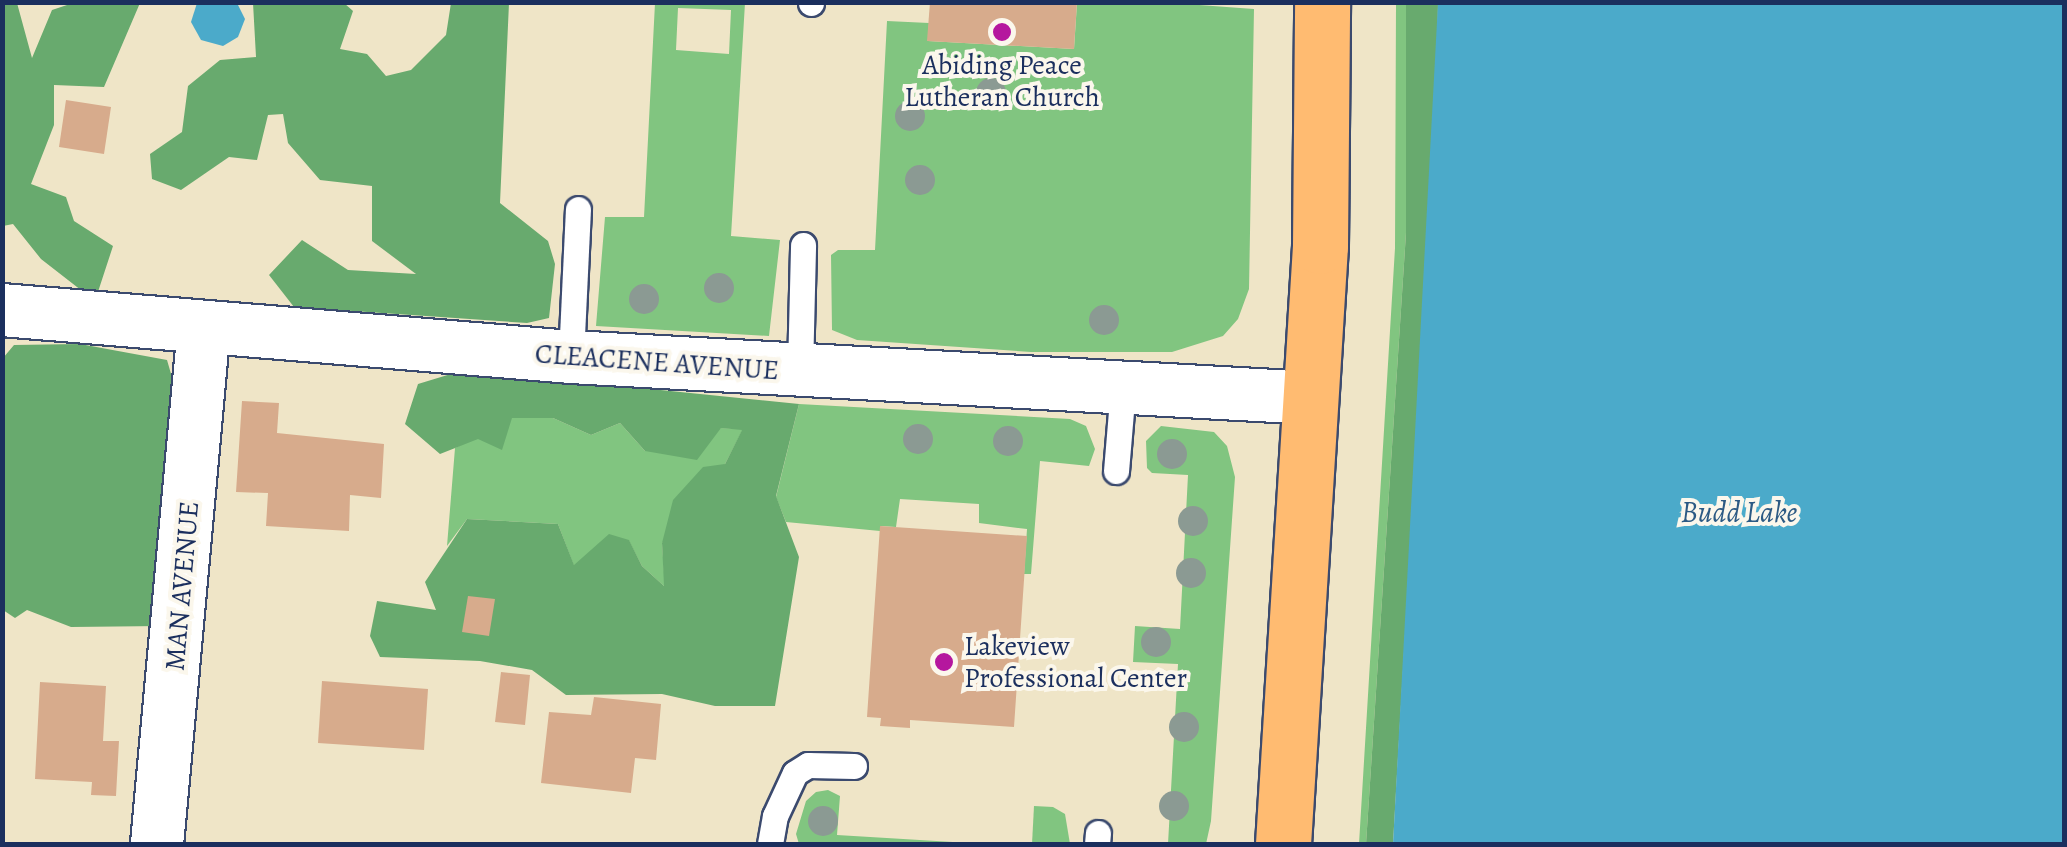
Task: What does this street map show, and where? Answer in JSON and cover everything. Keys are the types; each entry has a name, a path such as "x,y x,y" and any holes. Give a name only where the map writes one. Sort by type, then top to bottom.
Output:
{"main road":[{"path":"1283,844 1321,213 1322,2"}],"street":[{"name":"CLEACENE AVENUE","path":"2,310 571,357 1312,398"},
{"name":"MAN AVENUE","path":"157,844 204,327"}],"lane":[{"path":"571,357 578,208"},
{"path":"800,372 804,244"},
{"path":"1116,471 1122,387"},
{"path":"770,844 774,816 795,773 808,765 854,766"}],"green space":[{"path":"1158,2 1254,9 1249,289 1238,319 1223,336 1172,352 1031,352 857,340 832,330 831,255 838,250 875,250 887,21 929,23 928,41 1074,49 1077,3"},
{"path":"3,3 17,3 32,58 52,10 73,3 140,3 104,87 54,85 54,125 31,184 66,197 74,221 113,246 95,301 41,259 13,224 3,226"},
{"path":"253,3 344,3 353,11 340,49 367,54 386,76 411,70 446,35 451,3 509,3 500,203 548,241 555,264 549,318 527,323 294,307 269,275 302,240 348,270 416,274 372,241 372,186 320,180 288,143 283,114 268,115 257,160 229,157 181,190 152,179 150,154 182,132 188,86 220,60 256,57"},
{"path":"655,3 745,3 731,236 780,240 769,336 596,326 605,217 644,217","holes":["678,8 731,10 729,54 676,50"]},
{"path":"1396,3 1406,3 1406,233 1366,844 1359,844 1395,248"},
{"path":"1406,3 1438,3 1437,76 1393,844 1366,844 1406,233"},
{"path":"80,344 167,360 178,398 161,626 71,627 27,610 15,618 3,610 3,358 14,345"},
{"path":"464,370 799,404 776,496 799,557 775,706 715,706 662,694 566,695 532,670 480,661 380,657 370,636 377,601 436,610 425,582 467,519 558,524 574,565 609,534 629,540 642,566 664,586 662,543 673,500 703,467 725,464 742,430 721,428 697,460 645,451 620,423 591,435 553,418 512,418 502,450 478,439 440,454 405,424 418,384"},
{"path":"799,404 1070,419 1086,426 1095,449 1089,466 1040,461 1031,574 1024,574 1027,529 979,523 979,504 900,499 896,527 881,526 880,531 786,522 776,497"},
{"path":"511,418 553,418 591,435 620,423 645,451 721,428 743,429 725,464 662,543 665,587 642,566 629,541 574,566 558,524 467,519 447,546 455,448"},
{"path":"1161,426 1214,432 1227,446 1235,477 1211,821 1206,844 1168,844 1178,664 1133,662 1135,626 1180,629 1188,475 1152,473 1147,468 1146,441"},
{"path":"828,790 840,796 837,835 986,844 799,844 796,834 806,801 816,792"},
{"path":"1034,806 1053,807 1065,814 1070,844 1032,844"}],"water":[{"path":"197,3 237,3 245,19 238,37 223,46 201,40 191,22"},
{"name":"Budd Lake","path":"1438,3 2064,3 2064,844 1393,844"}],"building":[{"name":"Abiding Peace Lutheran Church","path":"930,2 1077,2 1074,49 927,41"},
{"path":"66,100 111,107 104,154 59,147"},
{"path":"242,401 279,403 277,433 384,444 381,498 350,495 349,531 266,526 268,493 236,492"},
{"name":"Lakeview Professional Center","path":"880,526 1027,536 1014,727 910,720 910,728 880,726 881,718 867,717"},
{"path":"468,596 495,599 489,636 462,632"},
{"path":"501,672 530,675 525,725 495,722"},
{"path":"322,681 428,689 424,750 318,743"},
{"path":"40,682 106,686 103,741 119,741 116,796 91,795 92,782 35,779"},
{"path":"594,697 661,704 656,760 635,758 631,793 541,783 549,712 591,715"}],"place":[{"name":"Abiding Peace Lutheran Church","path":"1002,32"},
{"name":"Lakeview Professional Center","path":"944,662"}]}
